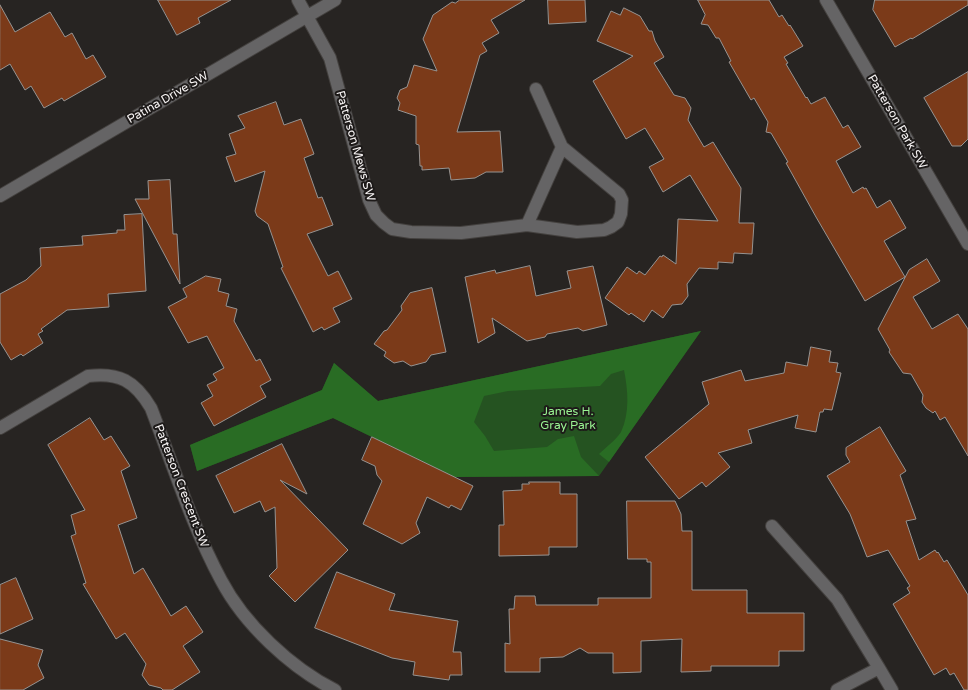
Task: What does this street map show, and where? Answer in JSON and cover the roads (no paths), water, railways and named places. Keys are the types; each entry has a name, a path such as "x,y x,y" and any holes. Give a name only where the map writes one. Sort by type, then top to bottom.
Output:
{"street":[{"name":"Patterson Mews SW","path":"298,0 330,58 369,200 376,215 392,229 411,232 461,233 527,226 577,232 604,230 618,222 622,214 622,200 619,194 562,148 536,89"},
{"name":"Patina Drive SW","path":"2,192 335,0"},
{"name":"Patterson Park SW","path":"826,0 963,223 968,244"},
{"path":"527,226 562,148"},
{"name":"Patterson Crescent SW","path":"0,428 88,376 101,374 120,377 132,384 142,392 151,408 204,545 222,582 238,606 261,634 291,661 335,690"},
{"path":"772,526 837,600 892,690"},
{"path":"837,690 879,668"}],"park label":[{"name":"James H. Gray Park","path":"568,419"}]}
